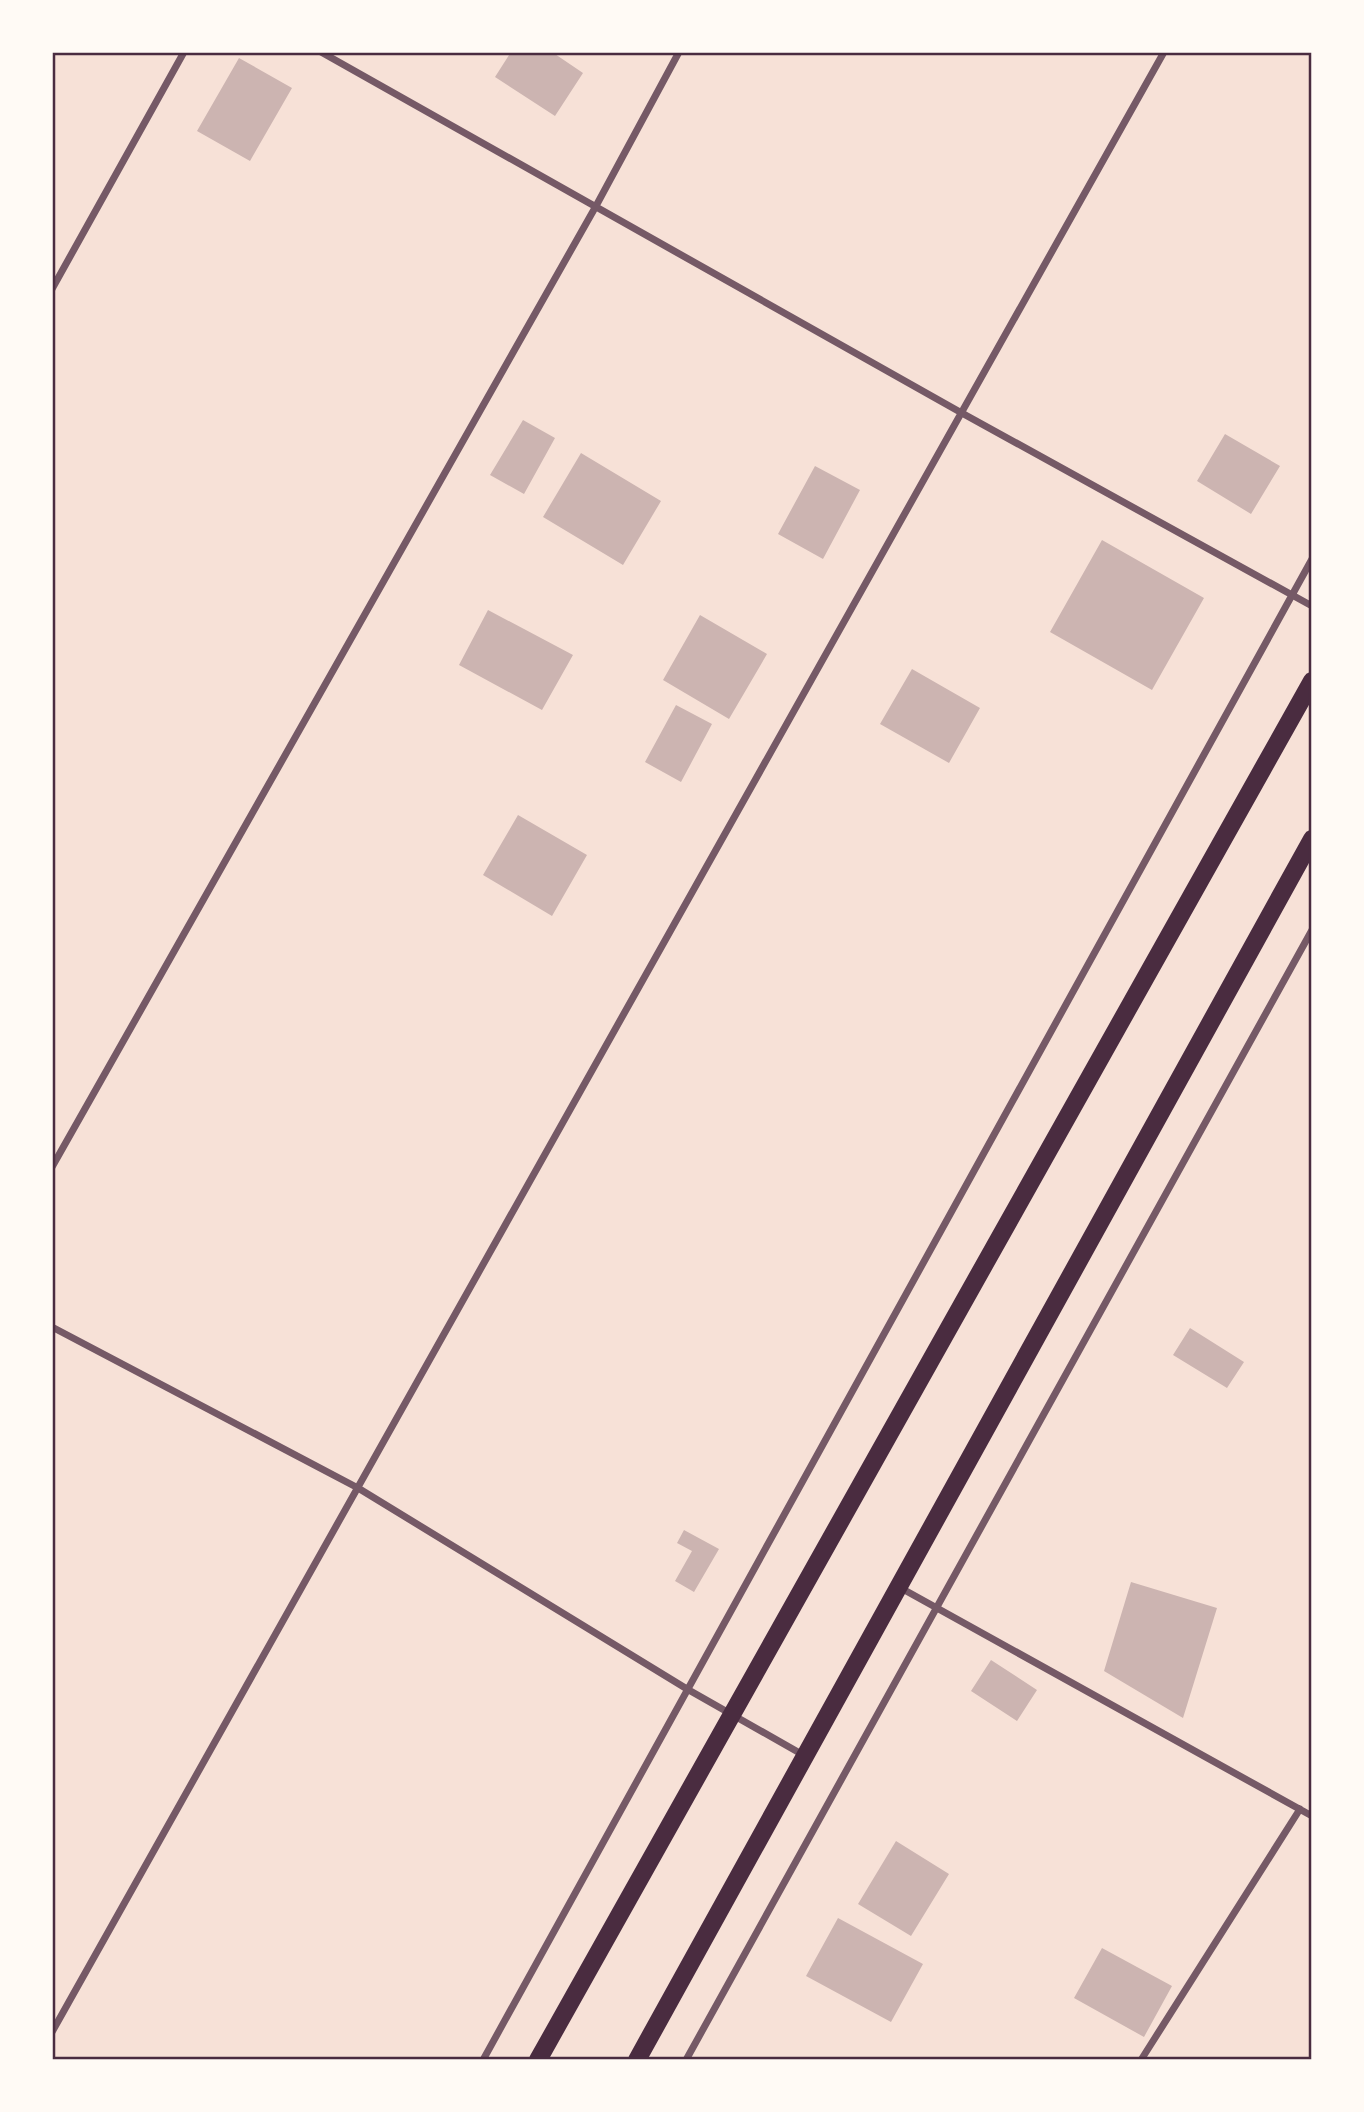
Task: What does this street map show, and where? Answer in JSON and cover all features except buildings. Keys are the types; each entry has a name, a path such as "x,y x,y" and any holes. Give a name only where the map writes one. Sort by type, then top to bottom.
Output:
{"main road":[{"path":"538,2060 730,1713 1311,681"},
{"path":"637,2060 1311,839"}],"street":[{"path":"52,289 184,52"},
{"path":"321,52 960,412 1311,606"},
{"path":"52,1167 596,206 679,52"},
{"path":"52,2032 1164,52"},
{"path":"483,2060 1311,559"},
{"path":"686,2060 1311,930"},
{"path":"52,1326 358,1488 687,1689 805,1756"},
{"path":"898,1587 1311,1816"},
{"path":"1141,2060 1300,1809"}]}
